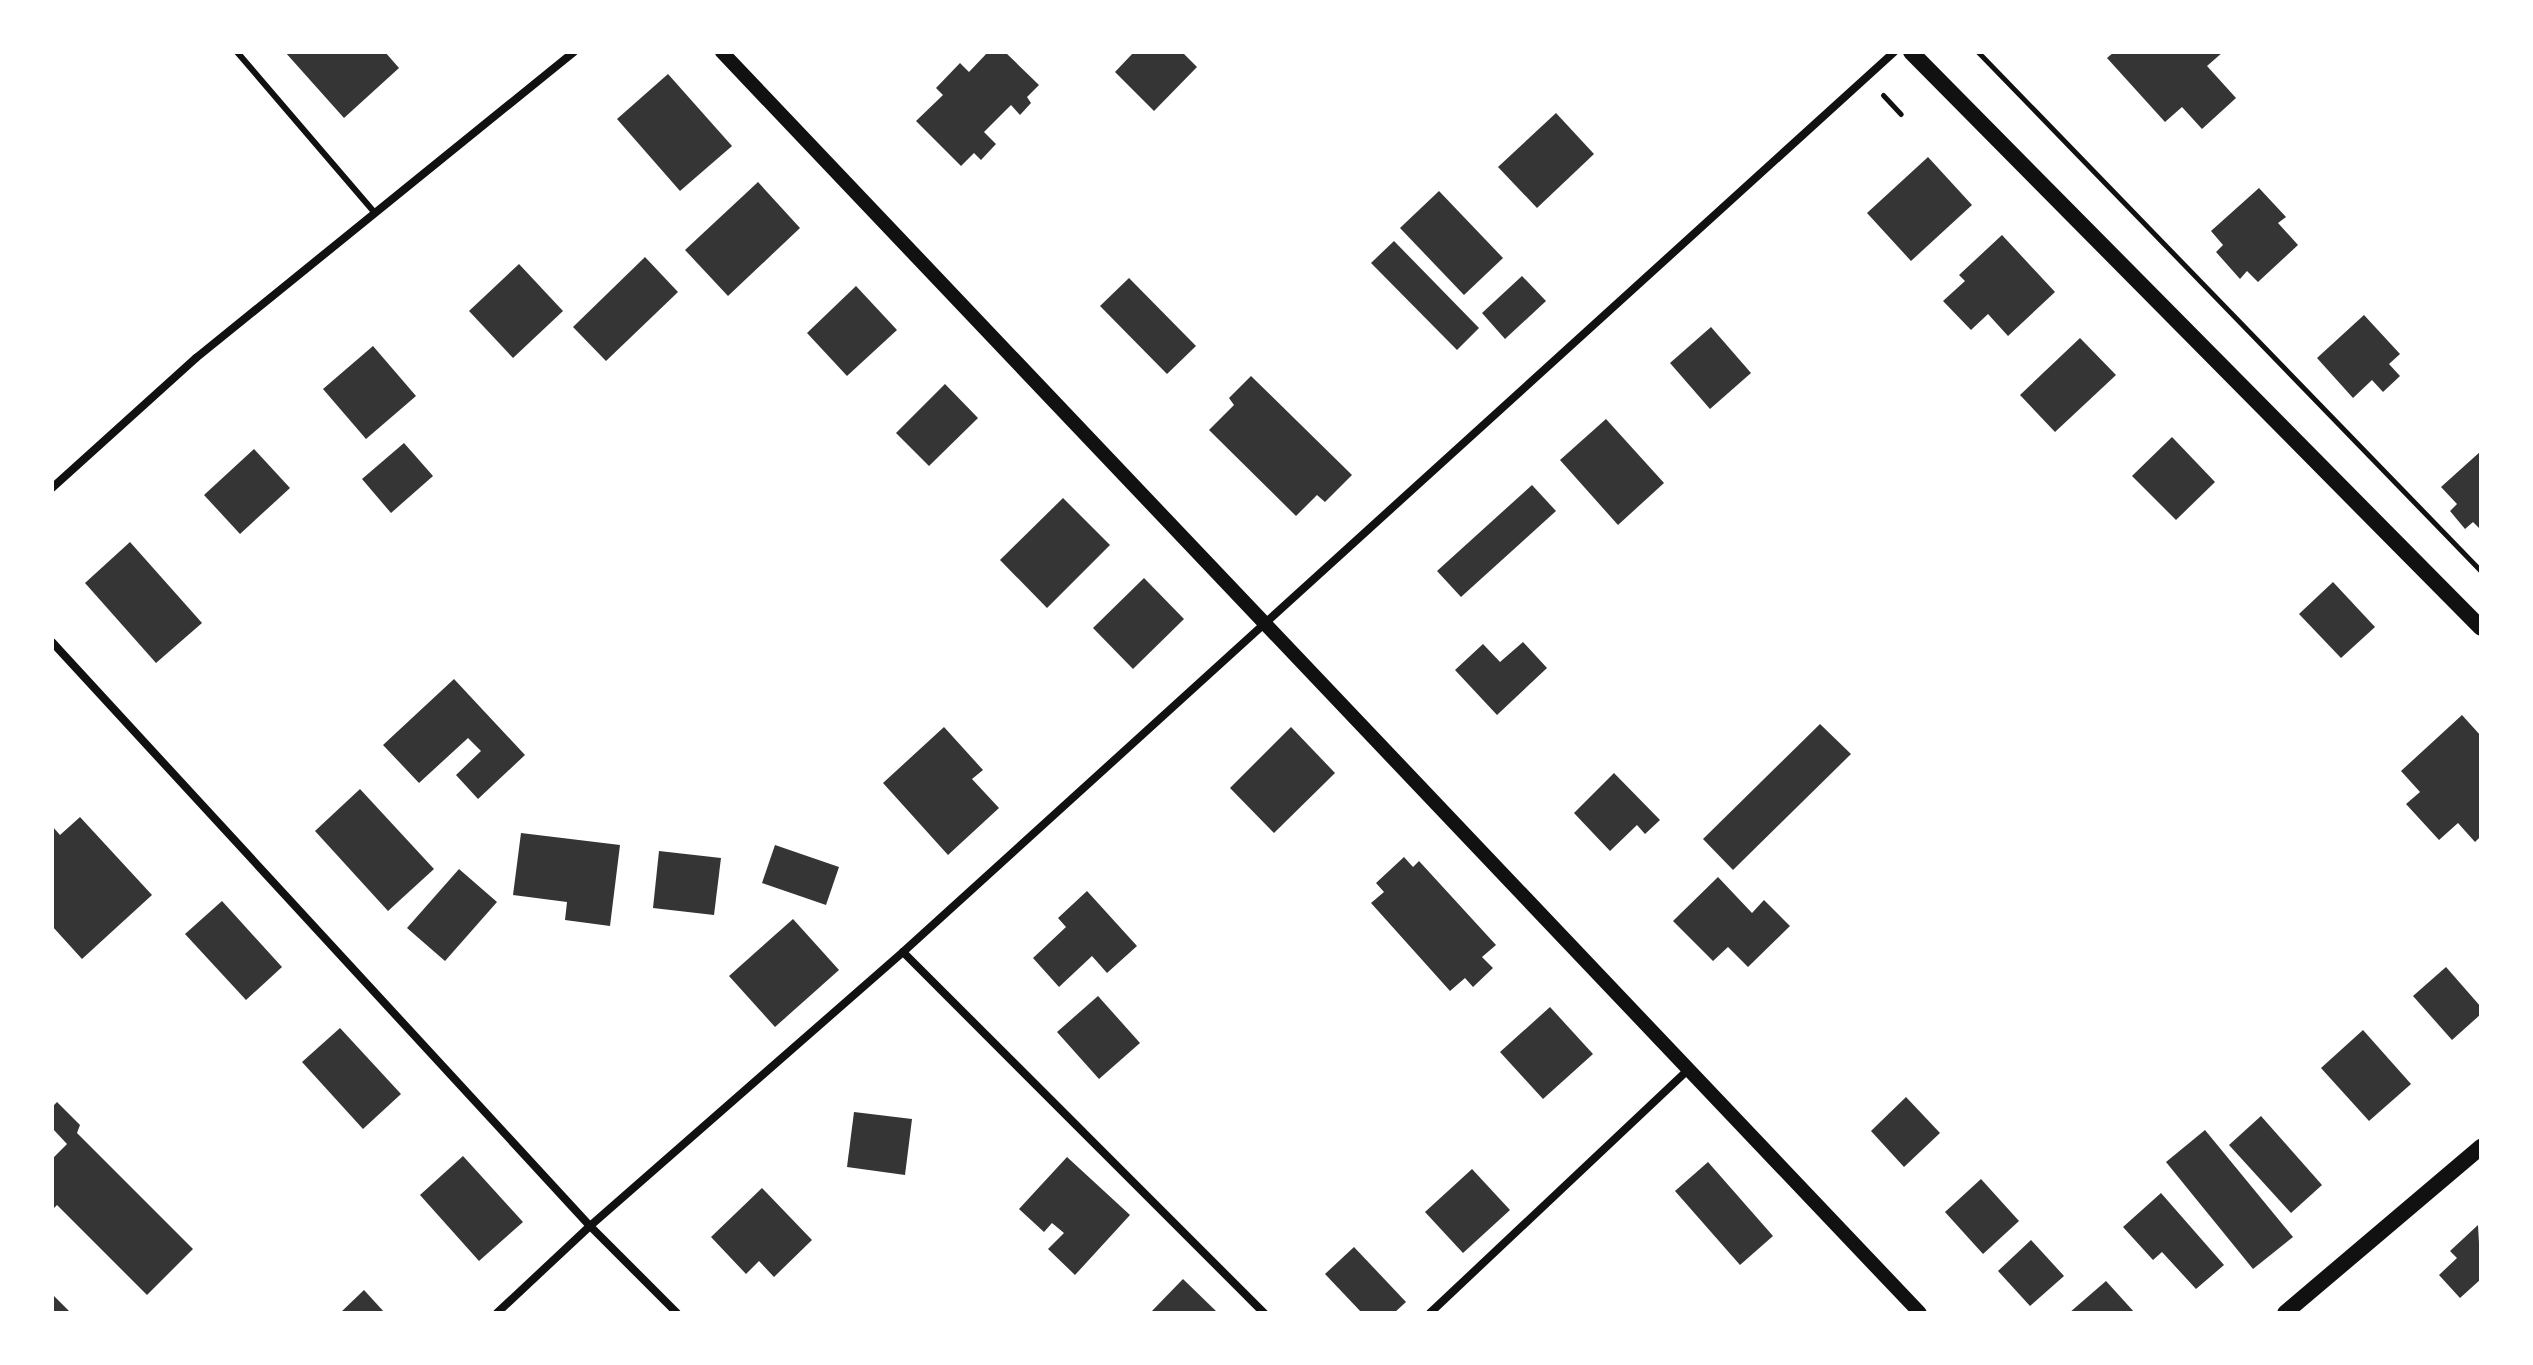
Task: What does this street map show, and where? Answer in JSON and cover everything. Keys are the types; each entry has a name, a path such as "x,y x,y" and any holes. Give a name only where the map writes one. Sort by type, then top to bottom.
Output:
{"main road":[{"path":"1911,52 2481,628"},
{"path":"2285,1313 2481,1147"}],"street":[{"path":"52,488 196,358 574,52"},
{"path":"722,52 1920,1313"},
{"path":"497,1313 590,1226 903,952 1267,624 1894,52"},
{"path":"52,642 590,1226 677,1313"},
{"path":"903,952 1264,1313"},
{"path":"1430,1313 1690,1068"}],"lane":[{"path":"237,52 375,213"}],"path":[{"path":"1978,52 2481,571"}],"building":[{"path":"285,52 385,52 399,68 344,118"},
{"path":"988,52 1005,52 1039,85 1027,97 1031,103 1020,115 1011,105 984,132 996,144 981,160 974,153 961,166 916,121 943,95 936,88 960,63 969,72"},
{"path":"1134,52 1182,52 1197,67 1154,111 1115,72"},
{"path":"2114,52 2223,52 2207,66 2236,98 2202,129 2182,107 2165,122 2107,58"},
{"path":"668,74 732,146 680,191 617,119"},
{"path":"1556,113 1594,154 1537,208 1498,167"},
{"path":"1928,157 1972,205 1911,261 1867,213"},
{"path":"758,182 800,228 728,296 685,250"},
{"path":"2259,188 2286,217 2278,223 2298,245 2258,282 2247,271 2240,279 2216,252 2223,245 2211,231"},
{"path":"1439,191 1503,258 1464,295 1400,228"},
{"path":"2002,235 2055,292 2008,336 1988,314 1971,330 1943,301 1965,281 1959,275"},
{"path":"1394,241 1479,328 1457,350 1371,263"},
{"path":"645,257 678,292 606,361 573,327"},
{"path":"519,264 563,311 513,358 469,311"},
{"path":"1522,276 1546,301 1505,339 1482,313"},
{"path":"1129,278 1196,346 1167,374 1100,306"},
{"path":"856,286 897,330 847,376 807,333"},
{"path":"2364,315 2400,354 2389,364 2400,376 2383,392 2372,380 2353,398 2317,358"},
{"path":"1711,327 1751,373 1710,409 1670,363"},
{"path":"2080,338 2116,375 2055,432 2020,395"},
{"path":"373,346 416,396 366,439 323,389"},
{"path":"1251,376 1352,475 1325,502 1317,495 1296,516 1209,430 1234,405 1229,398"},
{"path":"945,384 978,418 929,466 896,433"},
{"path":"1606,419 1664,483 1618,525 1560,460"},
{"path":"2172,437 2215,482 2176,520 2132,476"},
{"path":"404,443 433,476 391,513 362,479"},
{"path":"254,449 290,488 240,534 204,495"},
{"path":"2481,451 2481,530 2473,522 2465,529 2450,511 2457,504 2441,487"},
{"path":"1532,485 1556,511 1461,597 1437,571"},
{"path":"1063,498 1110,545 1047,608 1000,560"},
{"path":"130,542 202,623 156,663 85,583"},
{"path":"1144,578 1184,619 1133,669 1093,628"},
{"path":"2333,582 2375,627 2341,658 2299,614"},
{"path":"1523,642 1547,668 1497,715 1455,670 1483,644 1500,662"},
{"path":"454,679 525,755 478,799 456,775 481,751 468,738 419,783 383,745"},
{"path":"2462,715 2481,736 2481,836 2475,842 2458,823 2439,840 2406,804 2420,792 2401,771"},
{"path":"1820,724 1851,754 1733,870 1703,839"},
{"path":"944,727 983,770 972,779 999,808 948,855 883,783"},
{"path":"1291,727 1335,773 1274,833 1230,788"},
{"path":"1614,773 1660,820 1645,834 1637,825 1610,851 1574,813"},
{"path":"360,789 434,869 388,911 315,831"},
{"path":"80,817 152,895 82,959 52,926 52,826 60,835"},
{"path":"521,833 620,845 610,926 565,920 567,902 513,895"},
{"path":"775,845 839,867 826,905 762,883"},
{"path":"659,851 721,858 714,915 653,908"},
{"path":"1404,857 1413,867 1419,861 1496,945 1482,957 1493,968 1473,987 1465,978 1450,991 1371,903 1384,892 1376,883"},
{"path":"459,869 497,902 445,961 407,928"},
{"path":"1718,877 1752,913 1764,900 1790,926 1748,967 1728,947 1713,961 1673,921"},
{"path":"1087,891 1137,946 1107,973 1092,956 1059,987 1033,958 1066,927 1058,918"},
{"path":"222,901 282,967 246,1000 185,934"},
{"path":"793,919 839,970 775,1027 729,976"},
{"path":"2446,967 2481,1007 2481,1014 2452,1040 2413,996"},
{"path":"1098,996 1140,1043 1099,1079 1057,1032"},
{"path":"1550,1007 1593,1054 1543,1099 1500,1052"},
{"path":"340,1028 401,1094 363,1129 302,1062"},
{"path":"2363,1030 2411,1084 2369,1121 2321,1068"},
{"path":"1906,1097 1940,1133 1904,1167 1871,1131"},
{"path":"57,1102 80,1125 77,1133 193,1249 147,1295 57,1205 52,1210 52,1159 67,1144 52,1128 52,1107"},
{"path":"854,1112 912,1119 905,1175 847,1167"},
{"path":"2261,1116 2322,1185 2291,1213 2229,1145"},
{"path":"2205,1130 2293,1237 2253,1269 2166,1162"},
{"path":"463,1156 523,1222 479,1261 420,1195"},
{"path":"1067,1157 1130,1215 1075,1275 1048,1249 1064,1233 1052,1223 1044,1232 1019,1209"},
{"path":"1708,1162 1773,1236 1740,1265 1675,1191"},
{"path":"1472,1169 1510,1210 1463,1253 1425,1212"},
{"path":"1981,1179 2019,1221 1983,1254 1945,1212"},
{"path":"762,1188 812,1240 774,1277 759,1261 746,1274 711,1237"},
{"path":"2161,1193 2224,1265 2196,1289 2162,1252 2153,1260 2123,1227"},
{"path":"2478,1225 2481,1279 2460,1298 2439,1275 2457,1258 2450,1251"},
{"path":"2031,1240 2064,1276 2030,1306 1998,1271"},
{"path":"1354,1247 1406,1302 1394,1313 1362,1313 1325,1274"},
{"path":"1183,1279 1218,1313 1150,1313"},
{"path":"2106,1281 2135,1313 2069,1313"},
{"path":"364,1290 385,1313 340,1313"},
{"path":"52,1294 71,1313 52,1313"}]}
